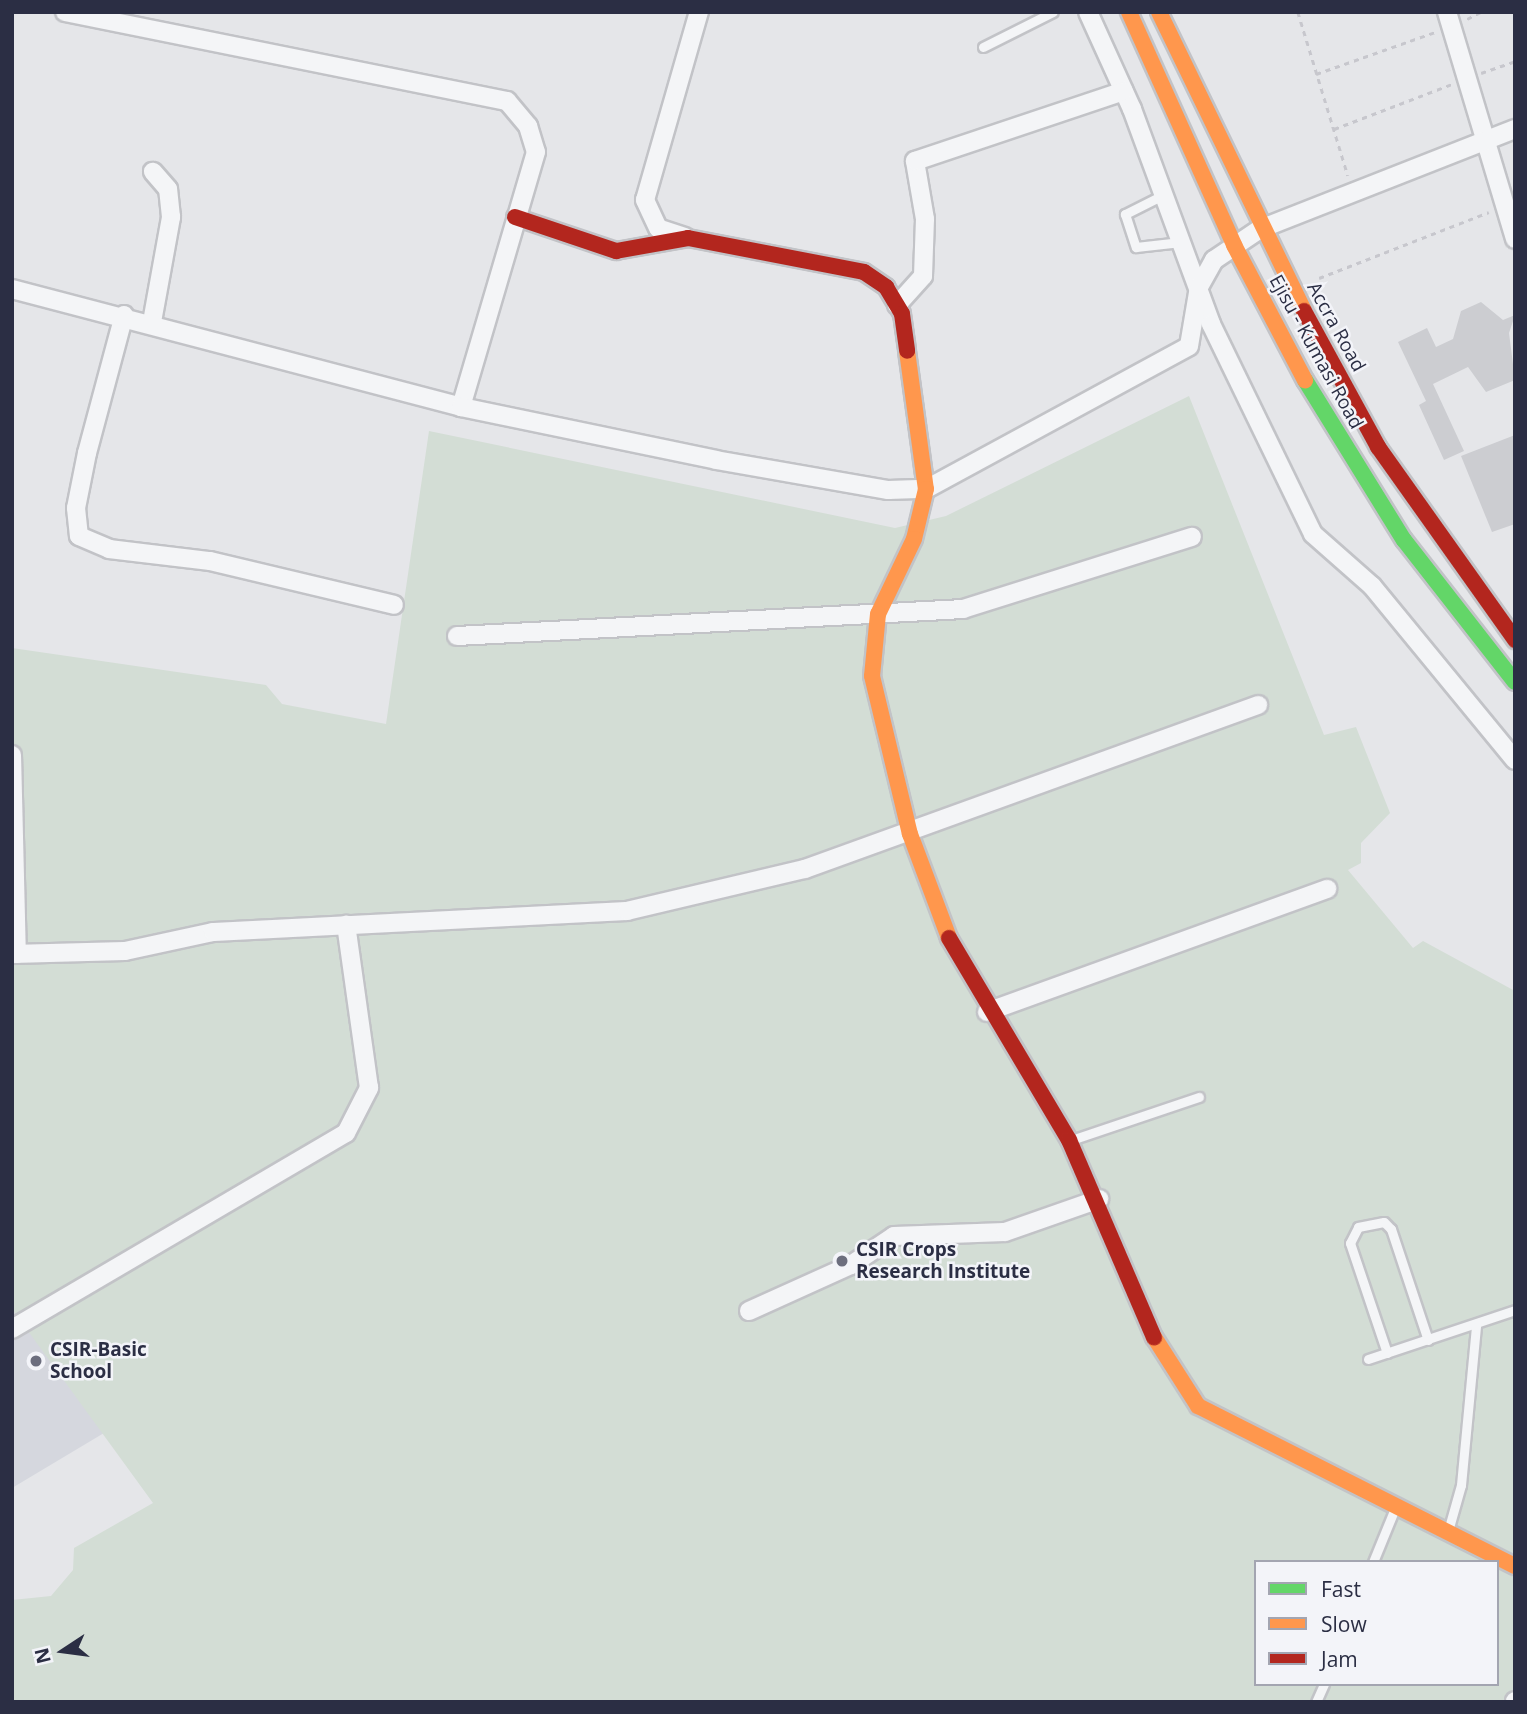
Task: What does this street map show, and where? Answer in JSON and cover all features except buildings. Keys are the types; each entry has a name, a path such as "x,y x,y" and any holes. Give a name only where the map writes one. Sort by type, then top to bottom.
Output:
{"main road":[{"name":"Ejisu - Kumasi Road","path":"1129,12 1234,246 1358,470 1515,682"},
{"name":"Accra Road","path":"1159,12 1260,229 1378,447 1515,640"},
{"path":"515,217 616,251 688,238 864,272 886,286 897,305 926,489 914,539 878,614 872,676 910,834 953,949 987,1012 1069,1140 1099,1199 1164,1361 1198,1406 1515,1566"}],"street":[{"path":"65,12 99,15 507,101 528,126 536,152 461,407"},
{"path":"688,238 658,228 645,200 699,12"},
{"path":"1088,12 1124,91 1199,287 1313,534 1372,586 1515,760"},
{"path":"1449,19 1515,239"},
{"path":"897,305 923,276 925,219 915,161 1124,91"},
{"path":"12,289 152,322 461,407 716,460 888,490 926,489 1189,346 1199,287 1214,260 1260,229 1515,129"},
{"path":"152,322 171,217 164,180 153,172"},
{"path":"124,315 76,508 79,536 109,549 210,561 394,605"},
{"path":"457,636 878,614 1006,600 1192,537"},
{"path":"12,755 15,954 125,951 213,932 627,911 805,869 910,834 1258,705"},
{"path":"987,1012 1327,889"},
{"path":"12,1329 346,1133 369,1088 346,925"},
{"path":"749,1311 850,1265 894,1236 966,1238 1005,1232 1099,1199"}],"lane":[{"path":"983,47 1053,12"},
{"path":"1165,194 1127,210 1136,247 1182,242"},
{"path":"1069,1140 1199,1097"},
{"path":"1387,1353 1353,1252 1350,1233 1358,1227 1384,1222 1391,1229 1428,1340"},
{"path":"1368,1359 1515,1310"},
{"path":"1448,1532 1461,1485 1476,1325"},
{"path":"1374,1560 1396,1506"}],"path":[{"path":"1298,12 1353,192"},
{"path":"1317,74 1449,19 1481,12"},
{"path":"1334,129 1515,61"},
{"path":"1319,278 1505,206"}],"shaded area":[{"path":"1189,396 1324,735 1356,727 1390,813 1361,843 1361,863 1348,870 1413,948 1423,941 1515,991 1515,1702 12,1702 12,1600 51,1596 73,1570 74,1548 153,1503 12,1309 12,648 266,685 282,704 386,724 429,431 895,528 946,516"},
{"name":"CSIR-Basic School","path":"12,1292 109,1430 12,1488"}],"traffic: fast":[{"path":"1305,380 1404,540 1515,682"}],"traffic: slow":[{"path":"1129,12 1234,245 1305,380"},
{"path":"1159,12 1304,311"},
{"path":"907,351 926,489 914,539 878,614 872,676 910,834 949,938"},
{"path":"1154,1337 1198,1406 1515,1566"}],"traffic: jam":[{"path":"515,217 616,251 688,238 864,272 886,287 902,314 907,351"},
{"path":"1304,311 1378,447 1515,640"},
{"path":"949,938 1069,1140 1154,1337"}],"place":[{"name":"CSIR Crops Research Institute","path":"842,1261"},
{"name":"CSIR-Basic School","path":"36,1361"}]}
